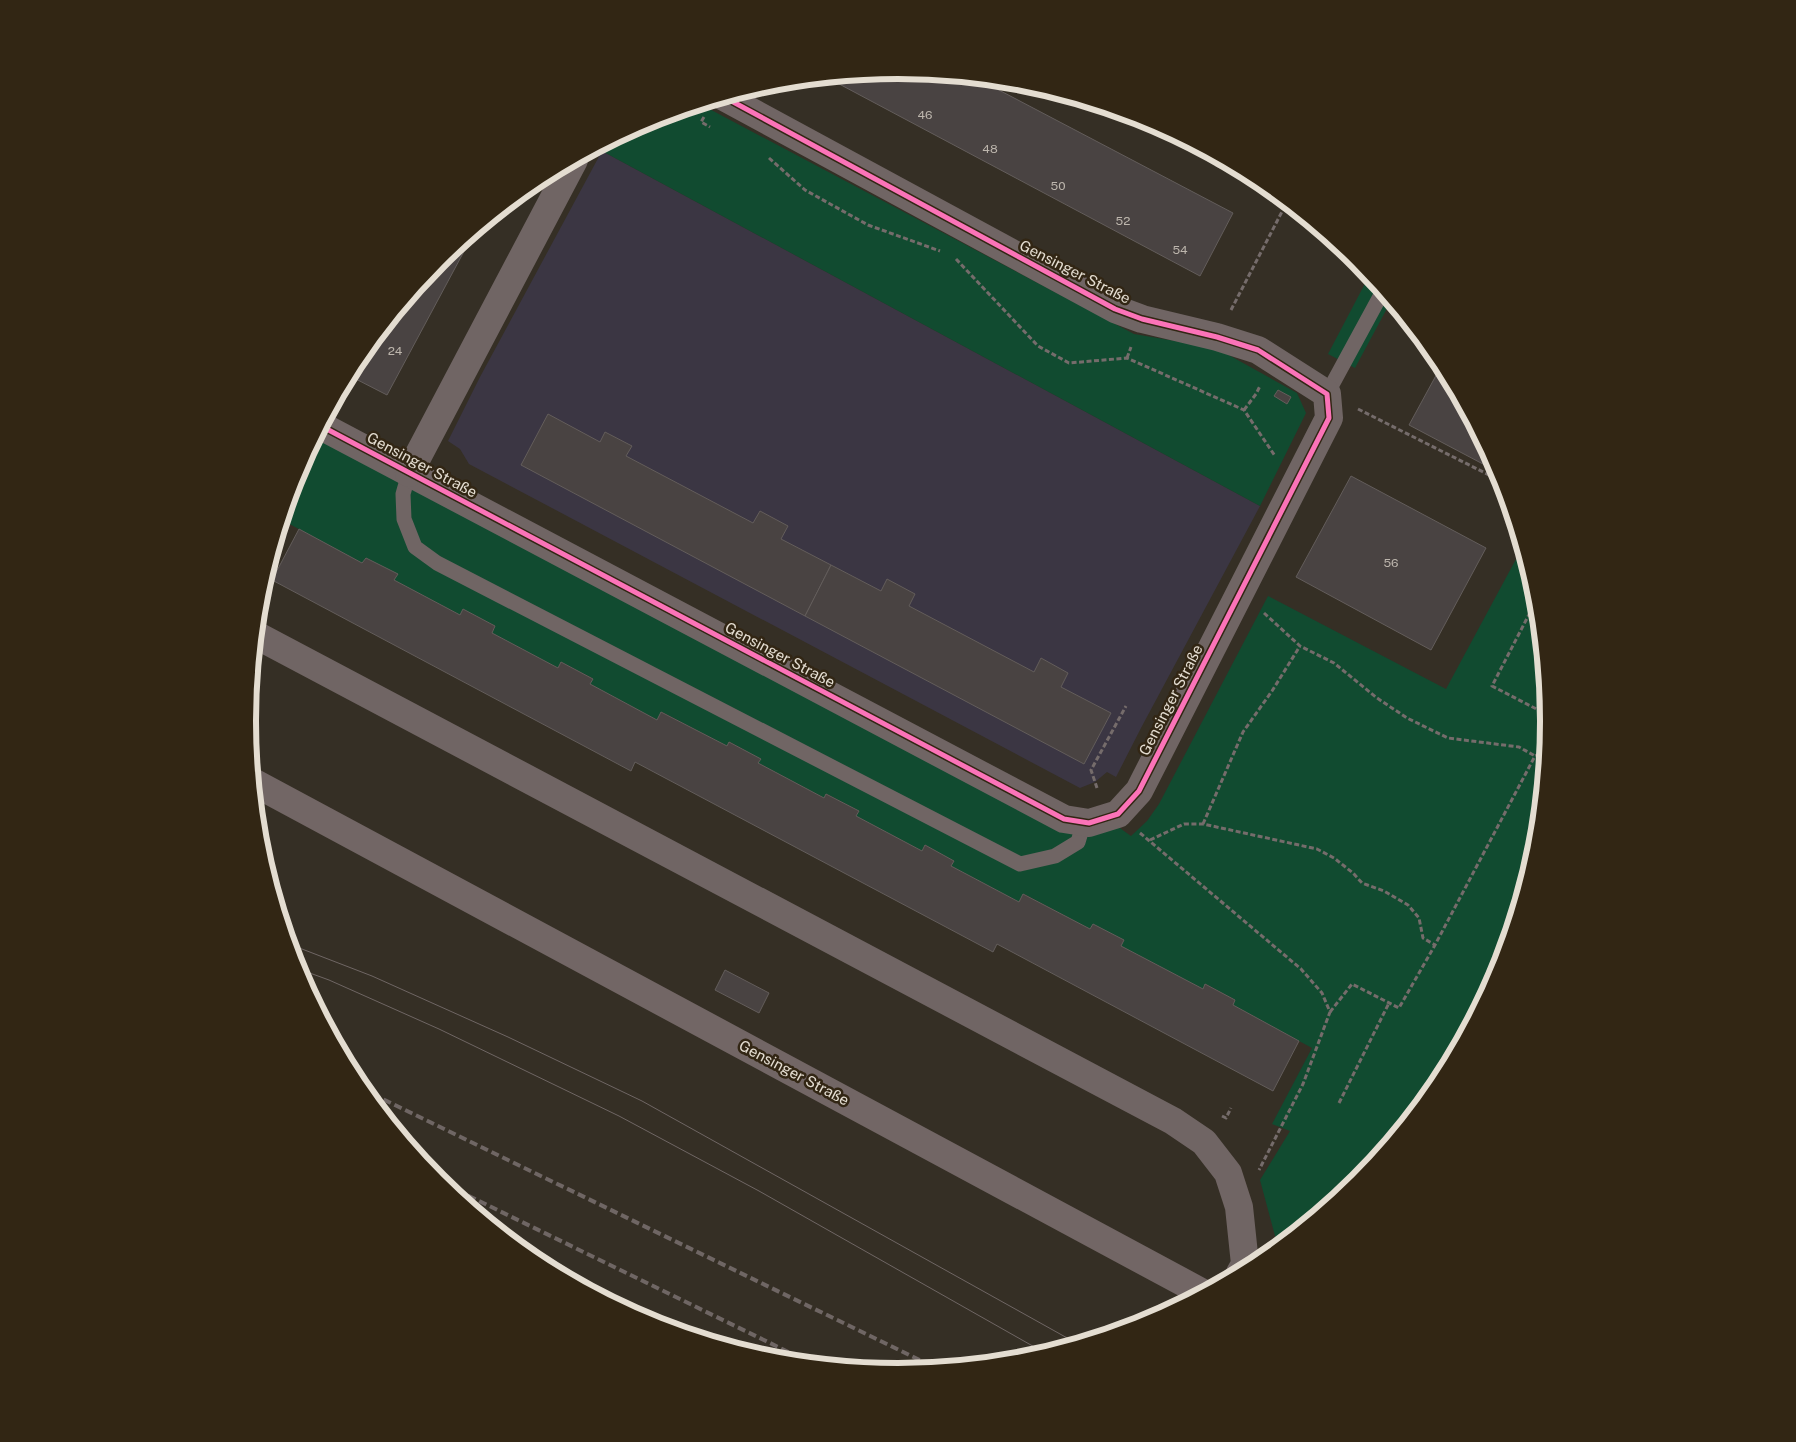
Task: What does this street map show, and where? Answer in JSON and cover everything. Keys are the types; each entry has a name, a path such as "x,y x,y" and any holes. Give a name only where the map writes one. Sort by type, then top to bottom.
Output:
{"street":[{"name":"Gensinger Straße","path":"326,429 1064,819 1089,823 1118,814 1139,791 1329,418 1327,394 1258,350 1217,337 1142,319 1115,309 732,101"},
{"name":"Gensinger Straße","path":"409,473 569,170"},
{"path":"261,638 1173,1121 1204,1142 1228,1173 1239,1207 1245,1261"},
{"name":"Gensinger Straße","path":"259,785 1196,1289"}],"lane":[{"path":"1327,394 1380,297"},
{"path":"409,473 403,494 404,519 415,547 437,564 1020,864 1054,856 1078,842 1084,822"}],"path":[{"path":"701,122 718,131"},
{"path":"760,154 769,158 805,190 868,225 943,252"},
{"path":"1216,165 1231,173"},
{"path":"1217,337 1284,208"},
{"path":"952,256 1038,346 1069,363 1127,358 1244,410 1295,486"},
{"path":"1327,394 1491,476"},
{"path":"1238,597 1260,609 1300,646 1334,663 1377,698 1407,718 1448,738 1519,747 1535,756"},
{"path":"1531,611 1492,686 1540,711"},
{"path":"1203,824 1242,732 1272,692 1300,646"},
{"path":"1126,706 1091,770 1100,799 1301,969 1322,993 1330,1012"},
{"path":"1256,1175 1303,1084 1330,1012 1352,984 1399,1008 1435,945 1535,756 1539,754"},
{"path":"1150,840 1184,824 1203,824 1317,848 1334,858 1362,883 1384,891 1408,905 1419,918 1423,938 1435,945"},
{"path":"1339,1103 1389,1003"}],"shaded area":[{"path":"602,151 1260,506 1116,777 1107,772 1095,782 1080,788 469,464 460,449 448,441 480,377"}],"green space":[{"path":"708,108 1134,334 1216,348 1297,393 1306,413 1260,506 602,151 652,128"},
{"path":"1366,282 1388,306 1355,368 1328,354"},
{"path":"321,440 1052,824 1117,826 1131,836 1147,821 1159,804 1268,596 1446,689 1518,555 1535,637 1540,721 1535,805 1518,887 1506,927 1474,1005 1432,1078 1408,1112 1352,1175 1321,1204 1276,1240 1260,1180 1290,1131 1272,1124 1312,1048 1233,1005 1235,1000 1206,984 1203,989 1121,946 1124,940 1090,929 1024,894 1019,902 951,866 954,861 925,845 922,851 856,816 859,811 827,794 824,798 758,763 760,759 730,742 727,746 662,712 657,720 590,684 592,678 561,662 558,668 492,633 495,626 463,609 460,615 394,580 397,574 366,558 362,563 288,523 305,475"}],"building":[{"path":"898,79 940,80 990,85 1233,213 1200,276 835,82"},
{"path":"467,245 387,395 355,379 388,330 415,298"},
{"path":"1437,373 1474,437 1487,466 1409,425"},
{"path":"1278,390 1291,397 1287,404 1274,396"},
{"path":"548,414 600,442 605,432 632,446 626,456 753,523 760,511 788,526 781,539 831,565 805,616 521,465"},
{"path":"1351,476 1486,548 1431,650 1296,577"},
{"path":"299,529 362,563 366,558 398,574 394,580 460,615 463,609 495,626 492,633 558,668 561,662 593,679 590,684 657,720 661,712 727,746 729,742 761,759 758,763 824,798 826,794 859,811 856,816 922,851 925,845 954,861 951,866 1019,902 1023,894 1090,929 1093,924 1124,940 1121,946 1203,989 1205,984 1235,1000 1233,1005 1299,1041 1273,1091 997,944 993,952 635,762 631,771 272,580"},
{"path":"831,565 881,591 887,579 915,594 909,606 1034,672 1041,658 1068,673 1061,687 1111,713 1084,764 805,616"},
{"path":"725,970 769,993 759,1013 715,990"}],"tram line":[{"path":"298,947 372,976 508,1037 642,1101 1070,1339"},
{"path":"307,972 439,1029 619,1116 759,1191 1036,1348"}],"railway":[{"path":"377,1096 924,1362"},
{"path":"464,1194 794,1355"}],"cycle path":[{"path":"326,429 1064,819 1089,823 1118,814 1139,791 1329,418 1327,394 1258,350 1217,337 1142,319 1115,309 732,101"}]}
